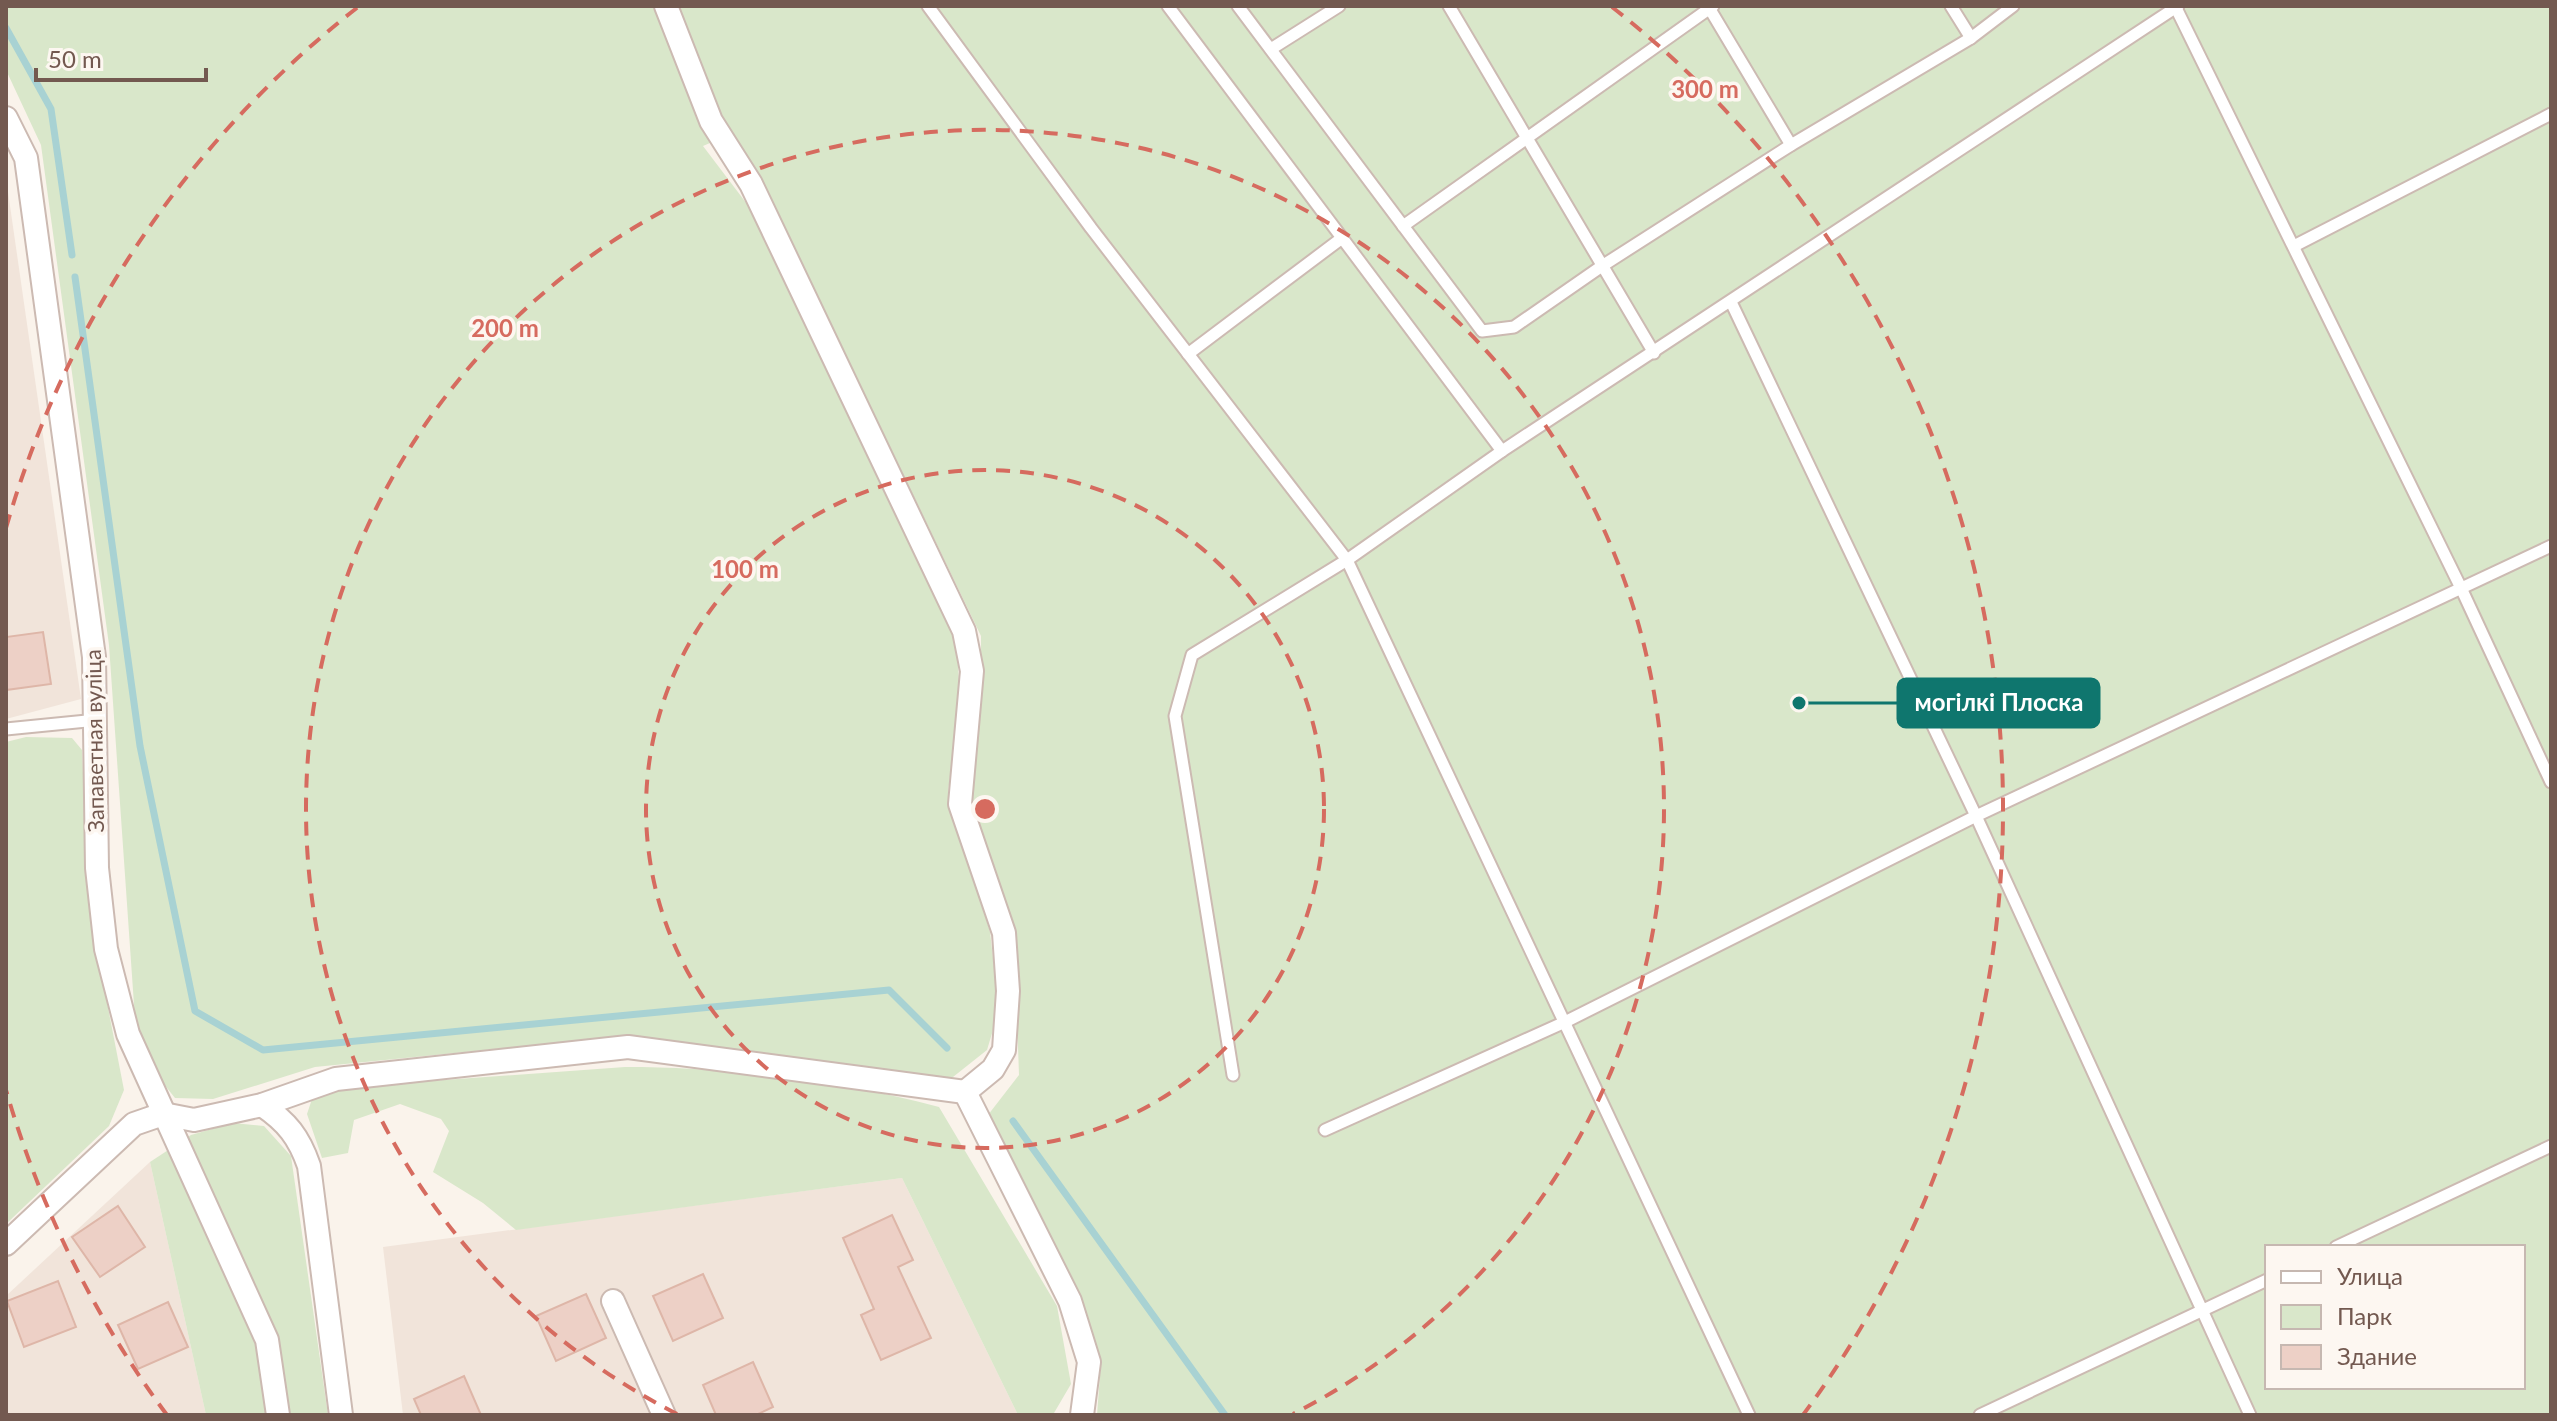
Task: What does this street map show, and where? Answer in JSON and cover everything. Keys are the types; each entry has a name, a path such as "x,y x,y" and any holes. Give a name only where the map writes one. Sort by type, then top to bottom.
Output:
{"street":[{"path":"6,1244 134,1124 163,1114 194,1120 262,1105 336,1079 628,1047 965,1092 993,1069 1004,1050 1008,991 1004,933 960,804 972,671 964,631 751,184 711,121 666,6"},
{"name":"Запаветная вуліца","path":"6,118 26,158 94,657 97,868 106,949 128,1034 267,1340 278,1415"},
{"path":"965,1092 1070,1301 1089,1362 1082,1415"},
{"path":"262,1105 287,1122 301,1142 309,1166 341,1415"},
{"path":"613,1301 664,1415"},
{"path":"260,1415 273,1393"}],"lane":[{"path":"928,6 1188,354 1347,560 1749,1415"},
{"path":"1168,6 1502,451"},
{"path":"1238,6 1482,331 1514,327 1602,266 1791,145 1971,38 2013,6"},
{"path":"1271,49 1339,6"},
{"path":"1449,6 1654,353"},
{"path":"1951,6 1971,38"},
{"path":"1403,226 1710,7 1791,145"},
{"path":"1233,1075 1175,716 1192,655 1347,560 1502,451 2177,7 2461,588 2551,782"},
{"path":"2294,246 2551,114"},
{"path":"1188,354 1342,238"},
{"path":"1731,302 1976,816 2250,1415"},
{"path":"1325,1130 1565,1022 1976,816 2551,546"},
{"path":"6,729 97,720"},
{"path":"2340,1245 2551,1146"},
{"path":"1980,1415 2265,1281"}],"shaded area":[{"path":"6,178 81,699 6,719"},
{"path":"150,1162 206,1415 6,1415 6,1296"},
{"path":"902,1178 1018,1415 403,1415 383,1247"}],"green space":[{"path":"6,6 2551,6 2551,1415 1097,1415 1101,1362 1086,1312 988,1115 1019,1075 1014,932 970,795 981,704 981,636 772,202 733,133 703,146 750,208 956,633 960,698 948,792 990,932 999,1010 987,1050 953,1077 943,1079 615,1037 315,1067 213,1099 175,1098 159,1078 135,1019 109,645 41,145 6,70"},
{"path":"26,737 72,738 82,750 89,910 124,1090 109,1126 6,1224 6,742"},
{"path":"625,1067 703,1069 823,1082 939,1107 1057,1306 1071,1384 1054,1413 1018,1415 902,1178 516,1230 483,1203 433,1172 449,1131 441,1119 400,1104 354,1120 348,1153 322,1158 307,1114 314,1093 346,1087"},
{"path":"233,1123 264,1126 291,1156 328,1415 206,1415 150,1162 191,1135"}],"building":[{"path":"43,632 51,684 6,690 6,637"},
{"path":"118,1206 145,1247 100,1277 72,1237"},
{"path":"892,1215 913,1260 898,1267 931,1338 881,1360 861,1315 874,1309 843,1238"},
{"path":"703,1274 723,1318 673,1341 653,1296"},
{"path":"58,1281 76,1327 24,1347 7,1301"},
{"path":"586,1294 606,1338 556,1361 536,1316"},
{"path":"168,1302 188,1347 138,1369 118,1325"},
{"path":"753,1362 773,1407 756,1415 716,1415 703,1385"},
{"path":"464,1376 481,1415 421,1415 414,1399"}],"waterway":[{"path":"6,28 51,109 72,255"},
{"path":"75,277 140,746 195,1011 263,1050 889,990 947,1048"},
{"path":"1013,1121 1225,1415"}],"place":[{"name":"могілкі Плоска","path":"1799,703"}]}
